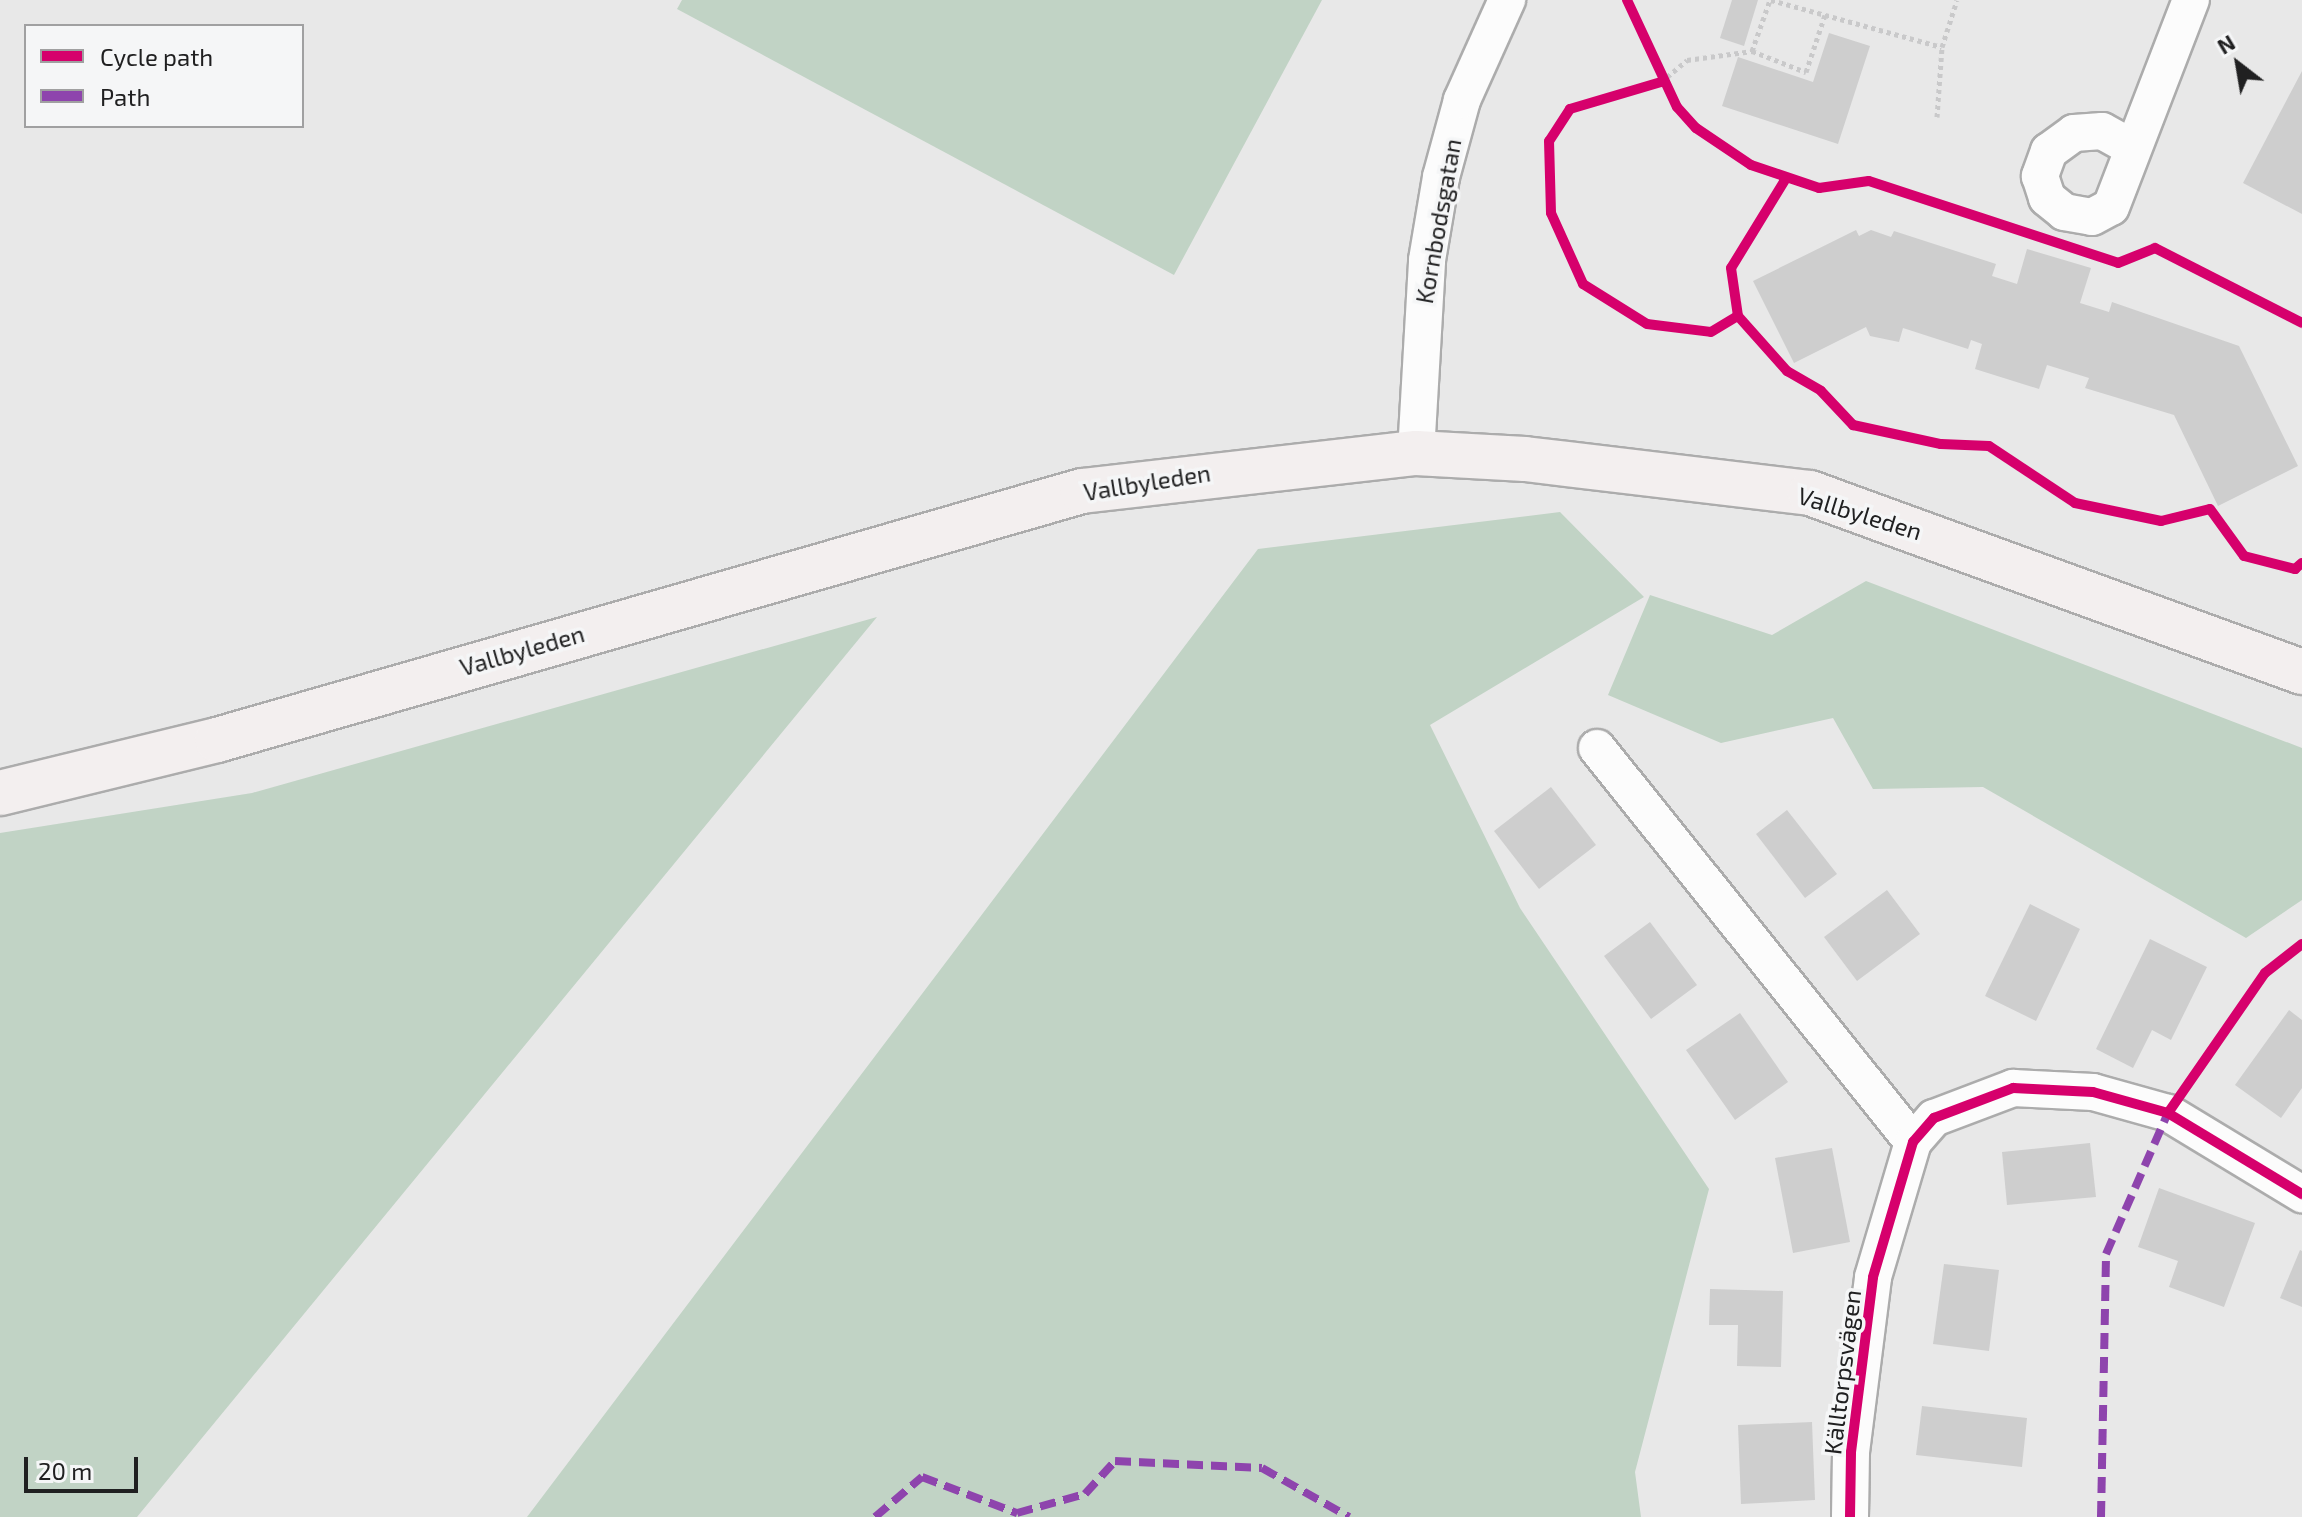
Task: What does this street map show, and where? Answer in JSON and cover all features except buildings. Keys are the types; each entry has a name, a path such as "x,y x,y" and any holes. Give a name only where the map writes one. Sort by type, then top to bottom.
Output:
{"main road":[{"name":"Vallbyleden","path":"0,793 217,740 1082,491 1416,453 1525,459 1810,493 2302,672"}],"street":[{"name":"Kornbodsgatan","path":"1416,453 1426,276 1441,177 1462,100 1507,0"},
{"path":"2131,147 2191,0"},
{"path":"1597,748 1913,1142 1934,1118 2013,1088 2093,1092 2178,1117 2302,1194"},
{"name":"Källtorpsvägen","path":"1850,1517 1851,1452 1873,1277 1913,1142"}],"path":[{"path":"1752,51 1771,0 1942,47"},
{"path":"1937,117 1942,47 1957,0"},
{"path":"1661,82 1687,60 1752,51 1806,72 1825,15"},
{"path":"1656,68 1669,94"}],"green space":[{"path":"682,0 1322,0 1174,275 677,9"},
{"path":"1560,512 1644,597 1430,725 1520,908 1709,1189 1635,1472 1641,1517 527,1517 1258,549"},
{"path":"1866,581 2302,748 2302,900 2246,938 1983,787 1873,789 1833,718 1721,743 1608,695 1650,595 1772,635"},
{"path":"877,617 137,1517 0,1517 0,833 252,793"}],"marked path":[{"path":"2101,1517 2106,1254 2170,1108"},
{"path":"875,1517 922,1477 1017,1513 1085,1494 1115,1461 1262,1468 1349,1517"}],"cycle path":[{"path":"1627,0 1677,107 1696,128 1751,165 1819,188 1869,181 2118,263 2155,248 2302,323"},
{"path":"1661,82 1570,109 1549,141 1551,213 1583,284 1647,324 1711,332 1738,316"},
{"path":"1785,180 1731,268 1738,316 1787,371 1821,391 1853,425 1941,444 1989,446 2075,503 2161,521 2210,509 2244,556 2295,569 2302,563"},
{"path":"2168,1113 2265,973 2302,944"},
{"path":"1850,1517 1851,1452 1873,1277 1913,1142 1934,1118 2013,1088 2093,1092 2168,1113 2302,1194"}]}
